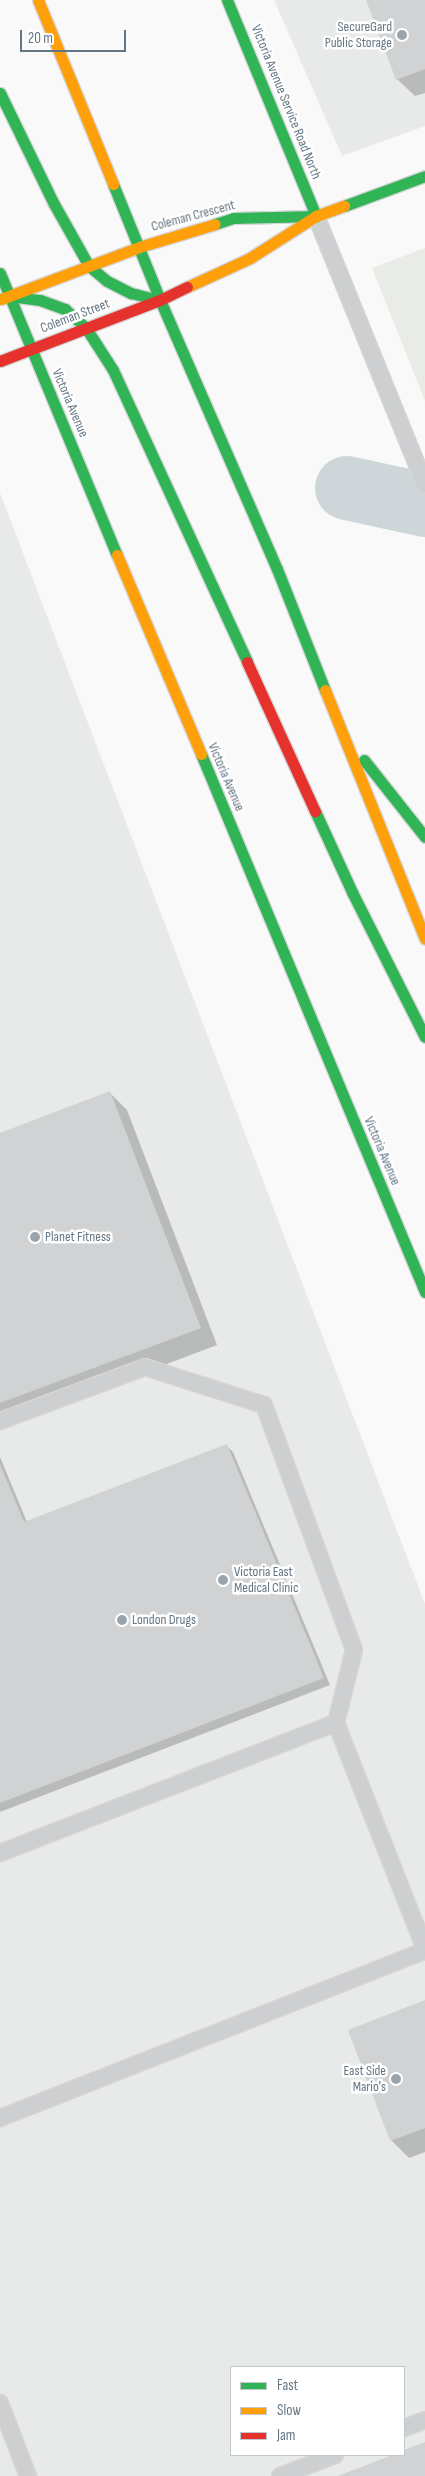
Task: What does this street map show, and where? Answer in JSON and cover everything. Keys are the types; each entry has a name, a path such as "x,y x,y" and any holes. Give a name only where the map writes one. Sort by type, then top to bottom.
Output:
{"main road":[{"path":"38,0 160,300 277,569 425,939"},
{"name":"Victoria Avenue Service Road North","path":"228,0 316,216"},
{"path":"0,93 54,204 89,266 107,280 131,293 160,300"},
{"name":"Coleman Crescent","path":"160,300 250,258 316,216 425,176"},
{"name":"Coleman Crescent","path":"139,246 233,218 316,216"},
{"path":"5,298 139,246"},
{"name":"Victoria Avenue","path":"0,273 5,298 31,349 425,1292"},
{"path":"5,298 40,300 65,309 86,328 113,370 352,892 425,1037"},
{"name":"Coleman Street","path":"0,361 160,300"},
{"path":"344,734 425,837"}],"lane":[{"path":"316,216 425,485"},
{"path":"0,1421 145,1366 264,1404 354,1650 336,1723 425,1950 0,2118"},
{"path":"0,1853 336,1723"},
{"path":"0,2403 28,2476"},
{"path":"405,2428 425,2420"},
{"path":"280,2476 332,2456"}],"shaded area":[{"path":"274,0 425,0 425,126 342,156"},
{"path":"425,248 425,401 372,268"},
{"path":"0,493 425,1604 425,2476 0,2476"}],"building":[{"name":"SecureGard Public Storage","path":"366,0 425,0 425,69 396,80"},
{"path":"110,1091 201,1328 0,1403 0,1133"},
{"path":"227,1444 324,1678 0,1803 0,1464 24,1522"},
{"name":"East Side Mario's","path":"425,2000 425,2128 390,2141 348,2030"},
{"path":"425,2442 425,2476 338,2476 389,2456 405,2456 405,2450"}],"waterway":[{"path":"347,488 425,505"}],"traffic: fast":[{"path":"227,0 316,216"},
{"path":"0,93 54,204 89,266 107,281 131,293 160,300"},
{"path":"344,206 425,176"},
{"path":"113,184 160,300 277,569 325,690"},
{"path":"215,224 233,218 316,216"},
{"path":"0,273 117,555"},
{"path":"10,296 40,300 65,309 86,328 113,370 247,662"},
{"path":"201,754 425,1292"},
{"path":"364,760 425,837"},
{"path":"315,811 352,892 425,1037"}],"traffic: slow":[{"path":"38,0 113,184"},
{"path":"187,287 250,258 316,216 344,206"},
{"path":"1,299 139,247 215,224"},
{"path":"117,555 201,754"},
{"path":"325,690 425,939"}],"traffic: jam":[{"path":"0,361 160,300 187,287"},
{"path":"247,662 315,811"}],"place":[{"name":"SecureGard Public Storage","path":"402,35"},
{"name":"Planet Fitness","path":"35,1237"},
{"name":"Victoria East Medical Clinic","path":"223,1580"},
{"name":"London Drugs","path":"122,1620"},
{"name":"East Side Mario's","path":"396,2079"}]}
